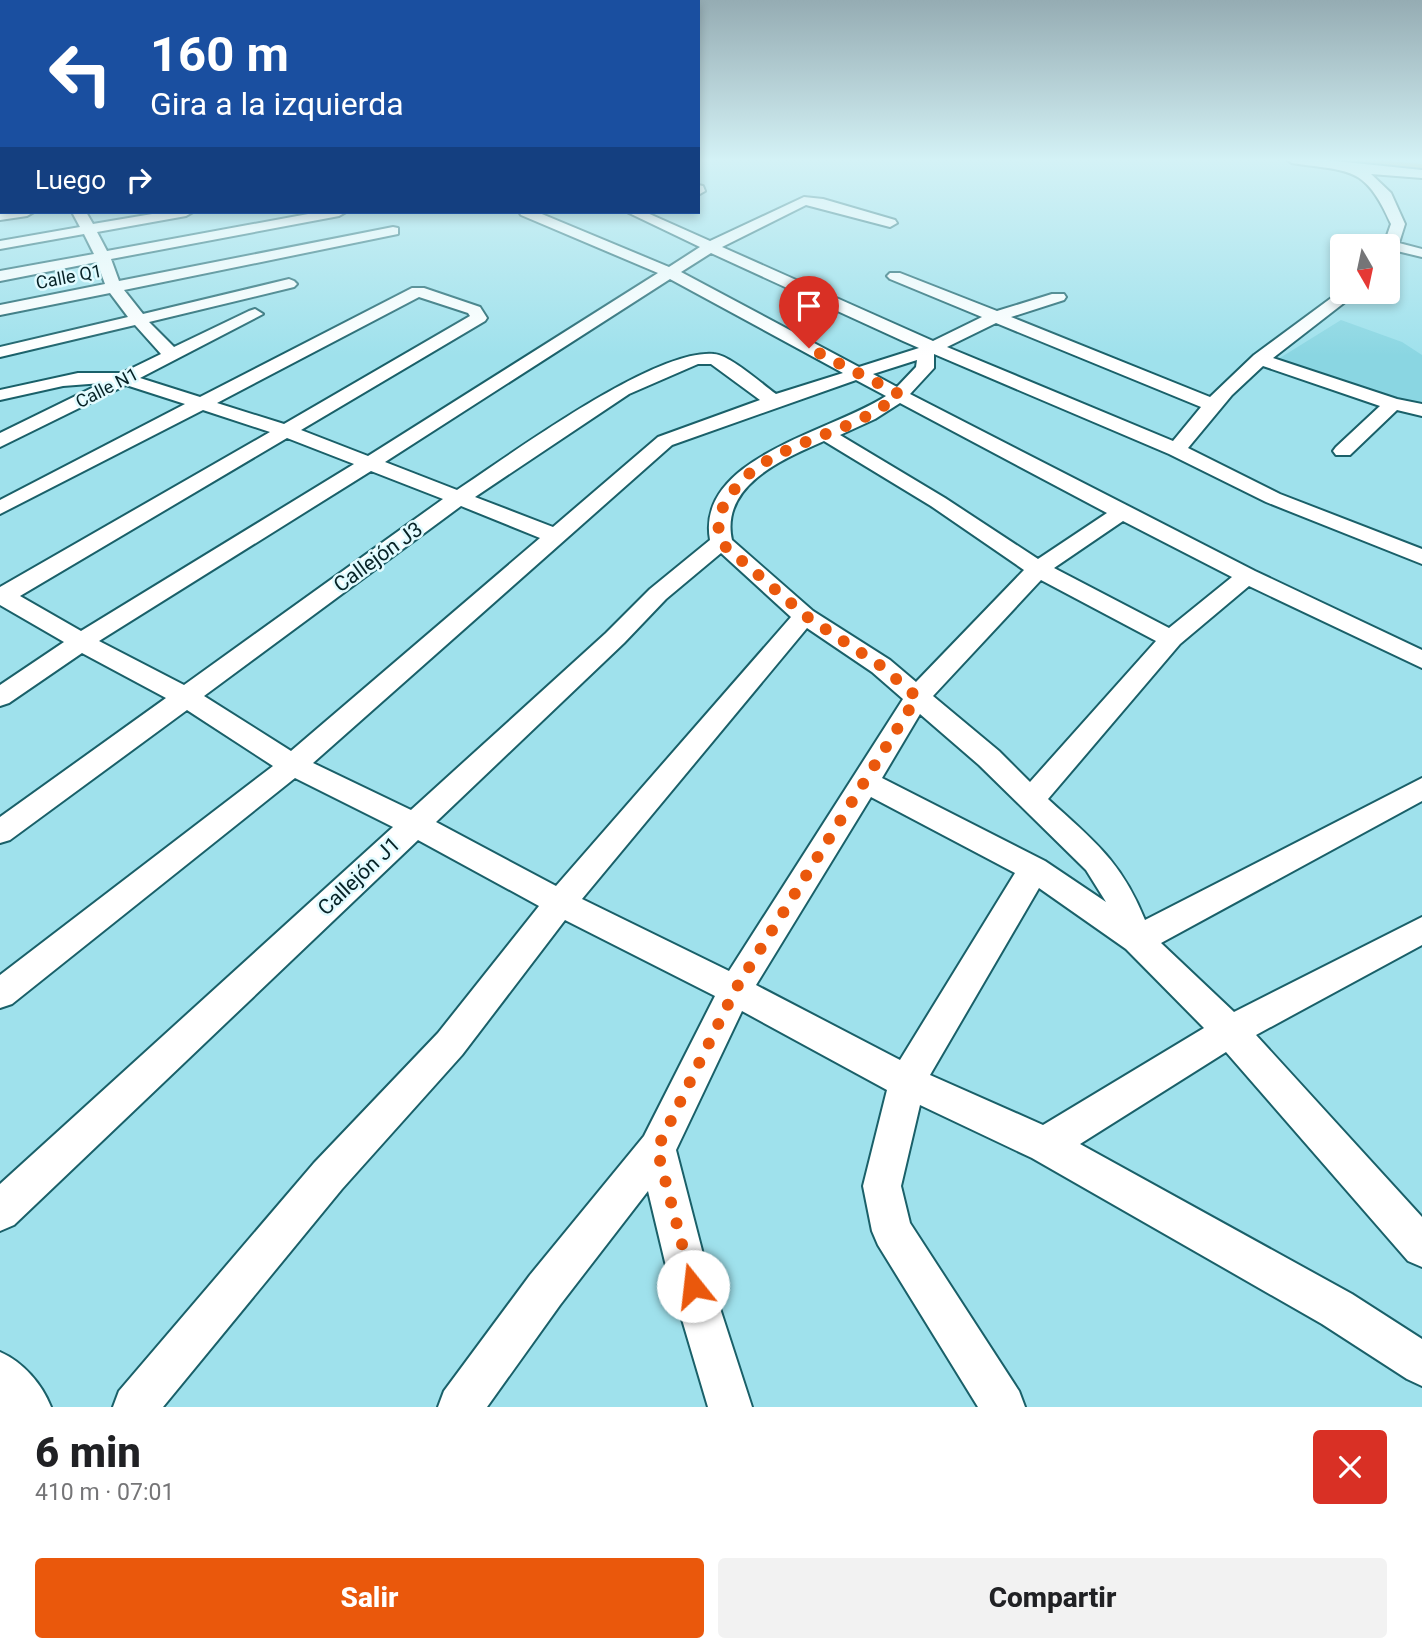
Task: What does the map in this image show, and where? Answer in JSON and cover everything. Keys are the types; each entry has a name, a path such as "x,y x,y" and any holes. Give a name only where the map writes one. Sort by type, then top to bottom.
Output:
{"street":[{"path":"87,225 114,288 172,355"},
{"path":"0,245 109,225"},
{"path":"0,276 268,225"},
{"path":"556,225 671,273 974,436 1247,576 1422,660"},
{"path":"668,225 710,247 930,349 1176,450 1273,498 1422,557"},
{"path":"0,697 81,642 370,463 710,247 756,225"},
{"name":"Calle Q1","path":"0,310 393,231"},
{"path":"1400,251 1422,253"},
{"path":"895,276 993,318 1211,404"},
{"path":"0,352 289,284"},
{"path":"0,508 418,291 474,310 478,314 479,318 1,596"},
{"path":"0,994 292,765 665,440 930,349 993,318 1058,297"},
{"path":"1176,450 1211,404 1260,359 1335,304"},
{"name":"Calle N1","path":"0,441 255,314"},
{"path":"930,349 925,368 890,402 827,435 760,463 736,484 718,518 720,542 806,616 881,666 989,758 1097,862 1118,892 1137,940"},
{"name":"Callejón J3","path":"0,832 459,498 623,390 695,359 715,359 774,401"},
{"path":"1260,359 1393,404 1422,410"},
{"path":"0,395 73,379 103,376 126,379 286,431 556,536"},
{"path":"1343,451 1393,404"},
{"path":"827,435 938,502 1038,569 1171,639"},
{"path":"460,1407 545,1290 657,1149 735,990 917,697 1038,569 1122,512"},
{"name":"Callejón J1","path":"0,1211 615,638 658,594 720,542"},
{"path":"1031,800 1171,639 1247,576"},
{"path":"1,596 186,697 292,765 414,824 560,903 735,990 907,1082 1045,1145 1337,1309 1422,1364"},
{"path":"135,1407 328,1176 450,1044 560,903 806,616"},
{"path":"866,782 1034,869 1137,940 1230,1031 1417,1234"},
{"path":"1137,940 1422,788"},
{"path":"1003,1407 892,1231 882,1186 907,1082 1034,869"},
{"path":"1045,1145 1230,1031 1422,930"},
{"path":"657,1149 685,1262 730,1407"},
{"path":"0,1374 29,1407"}],"shaded area":[{"path":"1341,320 1402,342 1422,355 1422,406 1275,361"}],"route":[{"path":"693,1286 657,1149 735,990 917,697 881,666 806,616 720,542 718,518 736,484 760,463 827,435 890,402 899,394 809,348"}]}
